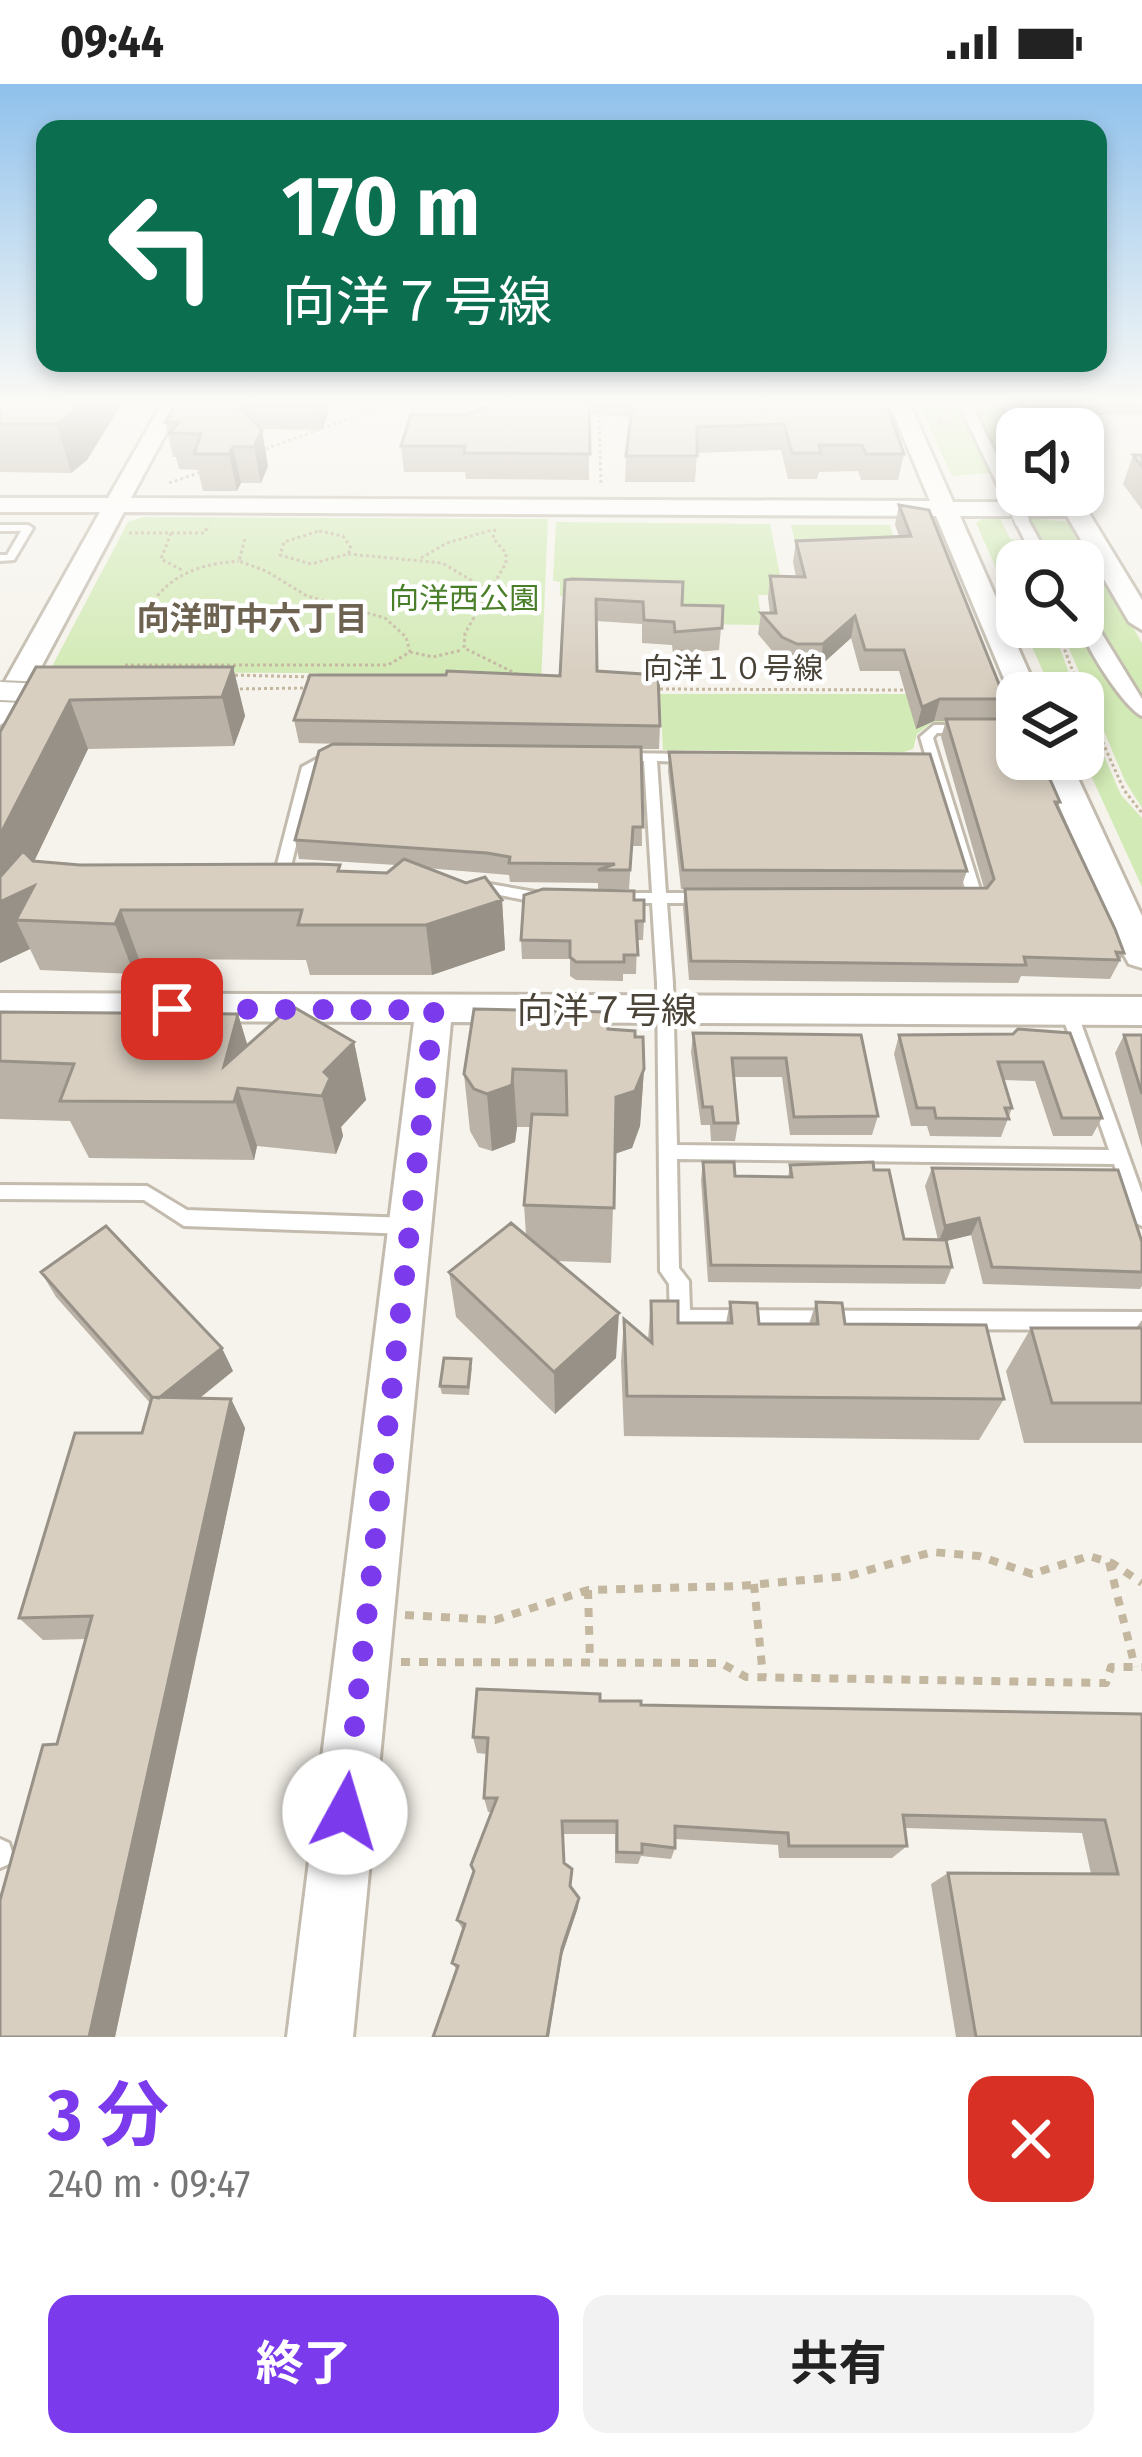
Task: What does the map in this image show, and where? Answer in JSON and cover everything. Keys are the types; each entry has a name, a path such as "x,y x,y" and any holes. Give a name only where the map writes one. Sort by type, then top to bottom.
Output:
{"street":[{"path":"2,705 111,491"},
{"path":"0,663 114,491"},
{"path":"937,491 1024,672"},
{"path":"1008,491 1032,540"},
{"path":"0,506 454,513 996,506"},
{"path":"1078,516 1142,622"},
{"path":"1101,648 1142,710"},
{"path":"2,705 45,693 53,678 76,678"},
{"path":"1063,780 1142,955"},
{"name":"向洋７号線","path":"0,1007 1142,1011"},
{"path":"320,2037 434,1010"}],"lane":[{"path":"0,528 28,528 10,558 0,558"},
{"path":"2,705 60,707"},
{"path":"953,899 976,899 926,737 934,729 976,729"},
{"path":"323,879 301,879 283,868 293,827 309,767 333,754 356,754"},
{"path":"604,757 697,758"},
{"path":"650,758 666,1010 670,1270 679,1281 680,1319 1142,1321"},
{"path":"910,760 934,761"},
{"path":"458,883 549,898"},
{"path":"592,898 726,898"},
{"path":"1069,1012 1142,1218"},
{"path":"668,1152 1120,1157"},
{"path":"0,1192 147,1193 184,1218 410,1226"}],"path":[{"path":"601,491 601,498"},
{"path":"117,533 205,533 213,515"},
{"path":"421,558 448,543 495,529 506,563 465,633 464,648"},
{"path":"348,554 349,541 333,532 296,535 280,548 286,560 311,564 348,554 421,558 459,569 488,590"},
{"path":"171,533 161,559 182,570"},
{"path":"239,561 245,538"},
{"path":"138,626 156,590 182,570 239,561 267,568 311,598 394,624 406,634 410,652"},
{"path":"124,665 388,665 410,652 451,656 464,648"},
{"path":"464,648 524,682"},
{"path":"486,673 493,664"},
{"path":"216,665 212,675 312,675 309,688 224,688"},
{"name":"向洋１０号線","path":"650,689 912,690"},
{"path":"1104,744 1124,790 1142,813"},
{"path":"399,1615 495,1620 588,1590 848,1576 932,1552 979,1556 1032,1574 1077,1552 1108,1558 1142,1583"},
{"path":"395,1662 721,1664 746,1677 1106,1683 1112,1667 1138,1667 1108,1558"},
{"path":"754,1584 763,1677"},
{"path":"588,1590 590,1662"}],"green space":[{"name":"向洋西公園","path":"143,517 548,519 541,685 317,679 318,673 49,672 128,522"},
{"path":"1000,518 1010,539 1027,540 996,540 996,568 976,523"},
{"path":"1027,518 1072,522 1082,540 1038,540"},
{"path":"556,522 770,524 784,595 758,595 762,625 685,624 681,597 560,596 560,582 553,581"},
{"path":"791,525 890,525 897,547 797,552"},
{"path":"1104,577 1142,643 1142,700 1104,639"},
{"path":"1032,648 1060,648 1069,672 1043,672"},
{"path":"1069,648 1096,648 1142,720 1142,808 1104,731 1104,672 1079,672"},
{"path":"660,694 996,694 996,722 931,723 917,734 913,749 904,752 663,750"},
{"path":"1104,756 1121,795 1142,818 1142,887 1093,780 1104,780"}],"building":[{"path":"899,505 929,510 996,677 996,699 940,699 922,707 904,650 865,650 855,616 823,644 797,644 782,637 761,613 776,613 770,576 805,577 796,541 911,536"},
{"path":"565,580 683,582 682,605 723,606 722,628 675,632 674,622 644,620 643,602 596,599 597,671 658,675 660,726 294,720 310,675 446,675 447,671 560,676"},
{"path":"36,667 233,667 222,697 70,700 0,835 0,732"},
{"path":"946,719 996,719 996,780 1050,780 1060,802 1055,802 1115,929 1124,953 1116,952 1119,960 1024,957 1026,965 691,961 685,889 987,888 994,879"},
{"path":"333,744 641,747 643,827 633,827 630,870 598,870 615,864 509,863 510,857 487,853 295,840 319,751"},
{"path":"669,752 930,754 967,871 683,870"},
{"path":"23,851 33,861 80,865 315,864 340,865 338,871 387,873 404,859 466,883 485,877 502,900 426,925 298,925 302,910 121,910 115,924 16,920 34,886 0,902 0,877"},
{"path":"543,889 634,891 634,900 644,900 644,921 636,921 638,955 624,955 624,962 576,962 570,957 570,941 521,940 524,895"},
{"path":"292,1006 354,1042 324,1072 330,1078 322,1096 238,1088 234,1102 60,1101 74,1064 0,1061 0,1012 238,1014 224,1066"},
{"path":"474,1009 608,1012 608,1029 635,1031 635,1037 643,1037 644,1069 635,1091 616,1097 614,1208 524,1205 532,1114 567,1115 566,1071 513,1069 512,1085 487,1094 474,1089 464,1074"},
{"path":"1018,1029 1070,1033 1102,1118 1062,1118 1043,1062 998,1062 1012,1108 1005,1108 1009,1119 936,1118 934,1108 917,1108 899,1035 1013,1034"},
{"path":"693,1033 861,1035 878,1116 794,1117 786,1058 732,1058 738,1123 714,1123 712,1107 703,1107"},
{"path":"1124,1035 1142,1035 1142,1094"},
{"path":"703,1162 734,1162 735,1176 792,1177 790,1165 873,1162 874,1170 889,1170 904,1239 946,1240 952,1267 711,1265"},
{"path":"932,1168 1118,1170 1142,1242 1142,1272 992,1267 979,1218 945,1226"},
{"path":"511,1223 619,1313 554,1372 449,1272"},
{"path":"106,1226 222,1348 159,1398 152,1397 41,1272"},
{"path":"651,1301 678,1301 678,1323 732,1323 730,1302 757,1303 759,1324 818,1324 816,1302 842,1303 845,1324 986,1325 1004,1399 627,1396 624,1319 652,1343"},
{"path":"1031,1328 1142,1328 1142,1403 1052,1403"},
{"path":"444,1358 471,1359 468,1387 440,1386"},
{"path":"152,1397 231,1399 89,2037 0,2037 0,1900 43,1745 57,1744 92,1616 19,1618 75,1433 142,1433"},
{"path":"477,1689 600,1694 600,1701 641,1701 641,1705 1142,1714 1142,2037 976,2037 948,1873 1118,1874 1105,1820 903,1815 907,1846 789,1846 788,1833 675,1826 675,1848 642,1844 642,1853 617,1852 617,1821 562,1821 564,1863 572,1869 570,1886 579,1898 562,1948 547,2037 433,2037 458,1966 452,1963 465,1924 457,1920 474,1871 471,1865 497,1798 484,1798 488,1738 473,1737"}],"district":[{"name":"向洋町中六丁目","path":"252,618"}],"route":[{"path":"172,1009 434,1010 345,1812"}]}
